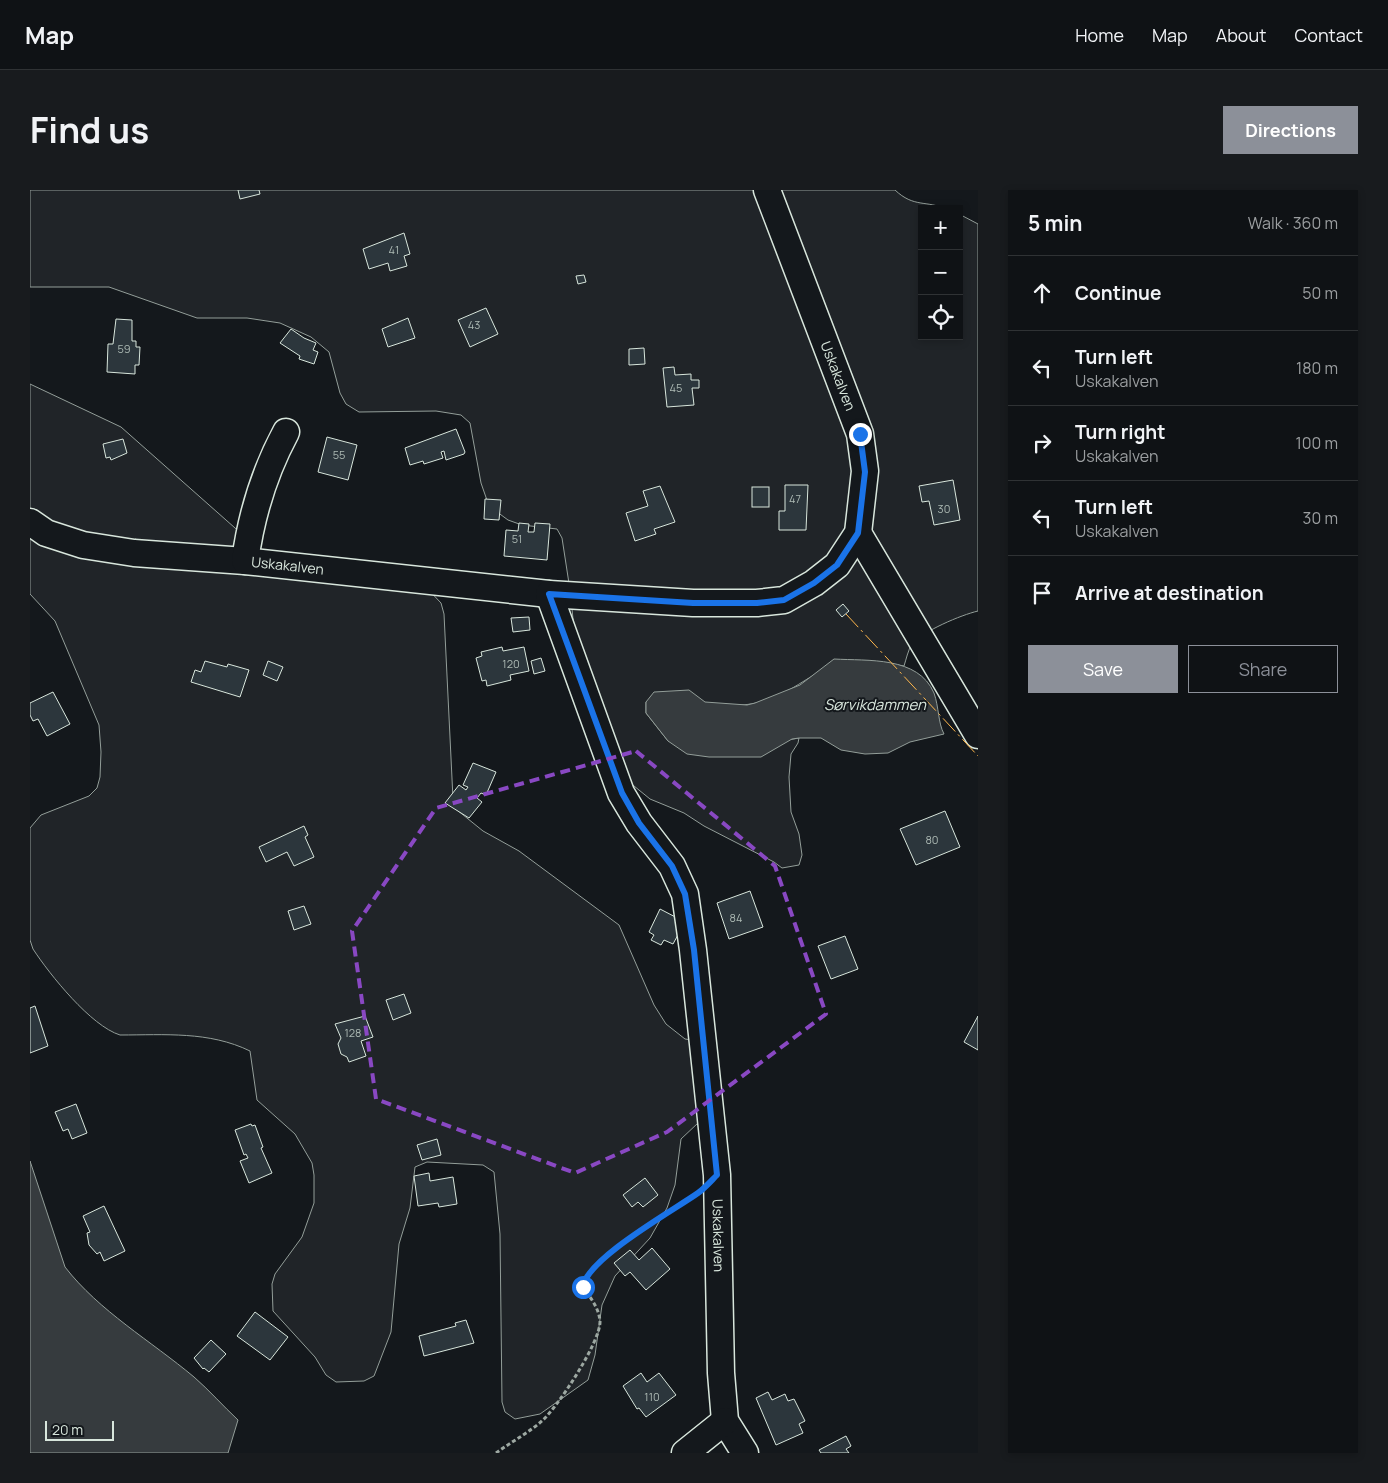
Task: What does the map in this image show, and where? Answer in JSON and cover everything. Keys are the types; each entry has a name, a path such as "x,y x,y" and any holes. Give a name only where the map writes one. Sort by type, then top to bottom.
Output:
{"street":[{"name":"Uskakalven","path":"30,522 46,533 83,545 134,553 245,561 549,594 693,603 757,603 784,600 814,583 837,565 858,533 865,472 860,434 767,190"},
{"path":"245,561 252,522 263,484 274,455 286,432"},
{"path":"858,533 978,735"},
{"name":"Uskakalven","path":"549,594 622,793 639,823 672,866 685,894 694,950 717,1175 721,1373 725,1421 746,1453"},
{"path":"685,1453 725,1421"}],"path":[{"path":"496,1453 543,1420 591,1350 599,1331 600,1321 593,1302 583,1287 586,1275 648,1224 698,1193 717,1175"}],"highlighted area":[{"path":"636,751 775,866 826,1014 667,1132 575,1173 376,1099 352,931 436,808"}],"shaded area":[{"path":"30,190 895,190 914,202 932,205 918,205 918,340 963,340 963,216 978,224 978,611 943,624 917,639 908,652 904,666 868,662 839,664 824,670 773,698 737,706 646,702 646,713 668,741 776,742 799,738 791,754 789,777 791,812 799,834 802,855 799,865 782,868 704,826 684,813 650,799 623,777 575,638 562,538 557,529 522,525 508,520 489,506 481,483 470,423 461,415 436,411 359,412 346,404 340,393 329,352 311,337 280,323 247,318 197,318 109,287 30,287"},
{"path":"30,384 121,427 261,551 424,585 441,603 444,614 453,799 457,810 483,831 519,851 619,925 654,1005 666,1024 685,1039 713,1043 722,1095 712,1108 709,1119 698,1123 681,1139 675,1185 667,1208 650,1238 615,1276 602,1305 595,1355 588,1380 540,1414 515,1419 505,1412 502,1402 500,1234 494,1172 483,1165 427,1162 415,1167 410,1208 399,1244 391,1332 374,1376 364,1381 336,1382 326,1375 315,1357 273,1311 272,1284 275,1274 302,1237 314,1203 314,1175 312,1163 295,1134 257,1100 250,1051 219,1040 203,1037 120,1035 109,1030 84,1011 60,985 33,949 30,940 30,828 41,815 89,796 97,788 100,777 101,752 99,725 55,621 30,594"}],"water":[{"name":"Sørvikdammen","path":"834,659 891,663 916,672 927,681 934,693 944,734 910,742 888,753 865,754 841,750 821,738 799,738 792,739 761,757 709,757 687,754 668,741 646,713 646,702 654,692 689,690 705,702 747,705 755,703 800,685"},
{"path":"30,1161 65,1267 93,1298 194,1377 238,1420 228,1453 30,1453"}],"building":[{"path":"238,190 259,190 260,194 240,199"},
{"path":"404,233 410,254 404,256 407,266 390,271 388,263 369,269 363,249"},
{"path":"584,275 586,282 578,284 576,276"},
{"path":"486,308 498,334 470,347 458,320"},
{"path":"408,318 415,338 388,347 382,329"},
{"path":"116,319 132,320 132,341 136,341 136,347 140,347 139,365 135,365 135,374 107,372 108,344 113,344"},
{"path":"291,329 304,338 316,343 313,350 318,352 314,364 299,359 300,356 280,343"},
{"path":"644,348 645,364 629,365 629,349"},
{"path":"674,367 675,375 691,374 691,380 699,380 699,388 692,388 694,405 667,407 663,368"},
{"path":"456,429 465,452 464,454 446,460 444,451 441,452 443,458 424,464 423,461 410,465 405,448"},
{"path":"327,437 357,445 348,480 318,472"},
{"path":"123,439 127,453 111,460 110,457 106,458 103,444"},
{"path":"953,480 960,520 934,525 929,501 922,502 919,486"},
{"path":"785,485 808,485 806,530 779,530 779,511 785,511"},
{"path":"660,486 675,522 654,529 656,534 635,541 626,513 648,506 643,491"},
{"path":"752,487 769,487 769,507 752,507"},
{"path":"485,499 501,500 499,520 484,519"},
{"path":"519,523 529,524 528,532 534,532 535,523 550,524 547,560 504,556 506,530 518,531"},
{"path":"843,604 849,611 842,617 836,610"},
{"path":"529,617 530,630 513,632 511,618"},
{"path":"502,647 503,651 524,647 529,671 510,675 511,680 487,686 486,680 482,681 476,658 482,656 481,652"},
{"path":"541,658 545,671 534,674 531,661"},
{"path":"205,661 227,667 228,664 249,670 240,697 191,682 195,670 201,672"},
{"path":"268,661 283,667 277,681 263,675"},
{"path":"53,692 70,724 47,736 38,719 33,721 30,715 30,703"},
{"path":"473,763 496,772 486,795 481,793 477,798 482,802 469,818 445,803 459,785 466,790 468,787 463,785"},
{"path":"945,811 960,847 916,865 900,829"},
{"path":"304,826 308,835 305,837 314,857 294,866 287,852 266,862 259,847"},
{"path":"750,891 763,927 729,939 717,903"},
{"path":"304,906 311,924 294,930 288,911"},
{"path":"660,909 685,922 673,944 664,940 661,945 651,940 654,935 649,932"},
{"path":"845,936 858,969 831,979 818,946"},
{"path":"404,994 411,1013 393,1020 386,1000"},
{"path":"35,1006 48,1046 30,1053 30,1008"},
{"path":"365,1016 373,1037 361,1041 366,1056 349,1062 347,1057 341,1054 338,1044 341,1038 335,1024"},
{"path":"978,1016 978,1050 964,1042"},
{"path":"76,1104 87,1133 72,1139 68,1129 63,1131 55,1112"},
{"path":"251,1124 252,1126 255,1125 263,1147 261,1148 272,1173 249,1183 240,1161 248,1158 246,1154 244,1155 235,1130"},
{"path":"437,1139 441,1155 422,1160 417,1145"},
{"path":"429,1173 430,1181 453,1177 457,1204 439,1207 438,1203 418,1206 414,1176"},
{"path":"645,1178 658,1195 643,1207 638,1202 632,1207 623,1195"},
{"path":"104,1206 125,1251 104,1261 100,1252 97,1254 89,1245 87,1233 90,1232 83,1216"},
{"path":"652,1248 670,1269 646,1290 630,1272 625,1276 614,1263 630,1250 639,1260"},
{"path":"255,1312 288,1337 270,1360 237,1336"},
{"path":"466,1320 474,1343 424,1356 419,1336 456,1326 455,1323"},
{"path":"211,1340 226,1354 209,1372 203,1369 194,1358"},
{"path":"641,1373 647,1382 659,1373 676,1395 646,1417 639,1408 637,1409 623,1386"},
{"path":"768,1392 772,1400 785,1394 788,1401 794,1399 805,1421 799,1424 803,1433 776,1445 756,1398"},
{"path":"846,1436 851,1446 846,1449 849,1453 821,1453 819,1450"}],"power":[{"path":"846,614 978,756"}],"route":[{"path":"583,1287 586,1275 600,1262 648,1224 698,1193 717,1175 694,950 685,894 672,866 639,823 622,793 570,657 549,594 693,603 757,603 784,600 814,583 837,565 858,533 865,472 860,434"}]}
